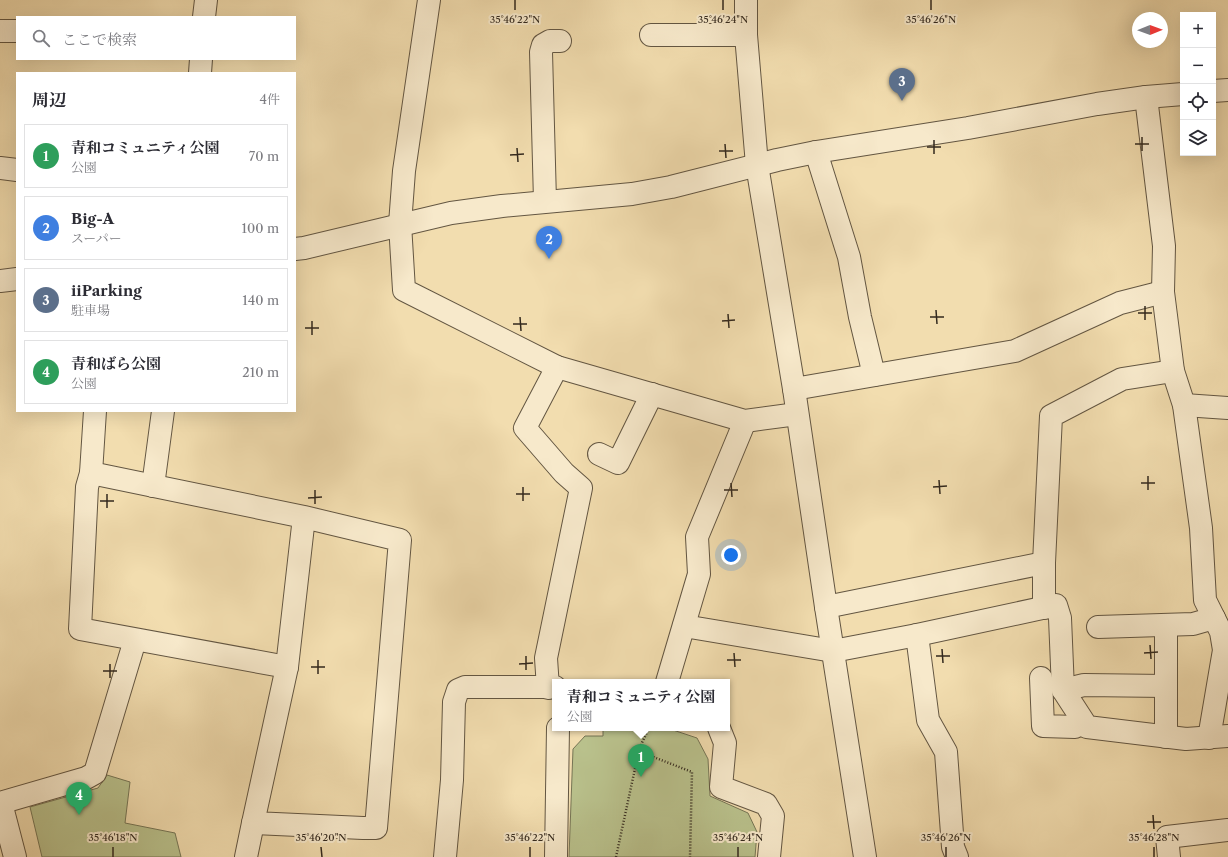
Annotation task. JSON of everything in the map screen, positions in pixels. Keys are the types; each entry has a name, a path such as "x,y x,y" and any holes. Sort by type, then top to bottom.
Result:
{"street":[{"path":"204,16 206,0"},
{"path":"429,0 404,171 400,224 404,290 557,367 745,421 797,414"},
{"path":"746,0 746,35 757,165 794,389 826,607 866,857"},
{"path":"0,31 16,31"},
{"path":"651,35 746,35"},
{"path":"545,201 541,52 543,44 550,41 560,41"},
{"path":"200,72 201,60"},
{"path":"1216,91 1228,90"},
{"path":"296,249 400,224 451,214 545,201 605,197 645,192 816,152 968,128 1097,104 1146,97 1180,94"},
{"path":"684,626 833,651 917,635 1056,605 1060,618 1063,690 1087,727 1186,739 1218,737 1224,650 1221,632 1205,600 1201,528 1184,405 1173,371 1163,292 1164,246 1146,97"},
{"path":"816,152 849,257 860,317 874,375"},
{"path":"0,168 16,170"},
{"path":"0,281 16,279"},
{"path":"794,389 1015,351 1120,304 1163,292"},
{"path":"445,857 452,780 454,702 458,690 465,686 552,687 546,658 581,488 564,474 525,428 557,367"},
{"path":"1044,608 1044,562 1051,416 1122,379 1173,371"},
{"path":"599,454 618,463 652,394"},
{"path":"1184,405 1228,408"},
{"path":"95,412 91,473 87,487 80,629 287,667"},
{"path":"153,486 163,412"},
{"path":"667,679 699,574 697,536 745,421"},
{"path":"91,473 304,517 400,540 376,828 253,823"},
{"path":"246,857 287,667 304,517"},
{"path":"826,607 1044,562"},
{"path":"1098,627 1193,624 1214,618"},
{"path":"1166,625 1166,737"},
{"path":"917,635 928,720 946,752 953,848 957,857"},
{"path":"15,857 1,803 86,778 95,773 135,640"},
{"path":"1041,678 1043,726 1075,727 1084,722"},
{"path":"1063,690 1084,685 1166,686"},
{"path":"556,857 558,731"},
{"path":"720,731 724,743 721,787 766,804 773,816 769,857"},
{"path":"1169,857 1167,837 1228,830"}],"path":[{"path":"616,857 640,748 648,731"},
{"path":"640,748 638,751 692,772 690,857"}],"green space":[{"path":"603,731 676,731 697,738 708,759 710,796 748,813 757,832 755,857 569,857 573,749 585,736 603,736"},
{"path":"107,775 130,782 125,823 175,833 181,857 42,857 30,807 98,788"}],"place":[{"name":"iiParking","path":"902,101"},
{"name":"Big-A","path":"549,259"},
{"name":"青和コミュニティ公園","path":"641,777"},
{"name":"青和ばら公園","path":"79,815"}]}
